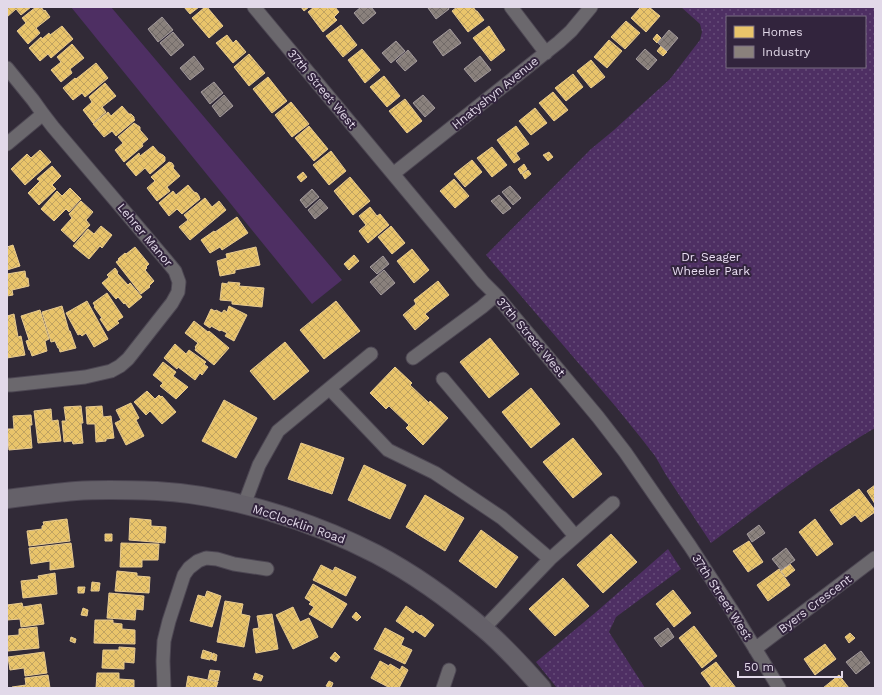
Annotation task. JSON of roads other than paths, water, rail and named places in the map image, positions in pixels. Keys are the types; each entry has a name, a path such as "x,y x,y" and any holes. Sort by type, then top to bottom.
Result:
{"street":[{"name":"37th Street West","path":"254,7 483,282 496,295 598,417 625,452 686,540 731,609 779,688"},
{"path":"512,7 546,53"},
{"name":"Hnatyshyn Avenue","path":"393,174 546,53 571,31 592,7"},
{"name":"Lehrer Manor","path":"7,68 34,100 43,114 175,271 179,282 178,292 172,303 128,359 120,366 111,371 85,377 7,385"},
{"path":"7,144 43,114"},
{"path":"413,358 496,295"},
{"path":"244,505 259,465 278,431 371,354"},
{"path":"443,379 575,536"},
{"path":"330,389 388,450 435,473 502,518 550,559"},
{"name":"McClocklin Road","path":"7,499 78,491 159,491 186,494 244,505 313,526 377,554 433,589 484,628 506,649 542,688"},
{"path":"484,628 550,559 612,503"},
{"path":"164,688 164,641 184,575 189,568 198,561 206,558 267,569"},
{"name":"Byers Crescent","path":"755,649 875,558"},
{"path":"443,688 449,670"}],"park label":[{"name":"Dr. Seager Wheeler Park","path":"711,264"}]}
